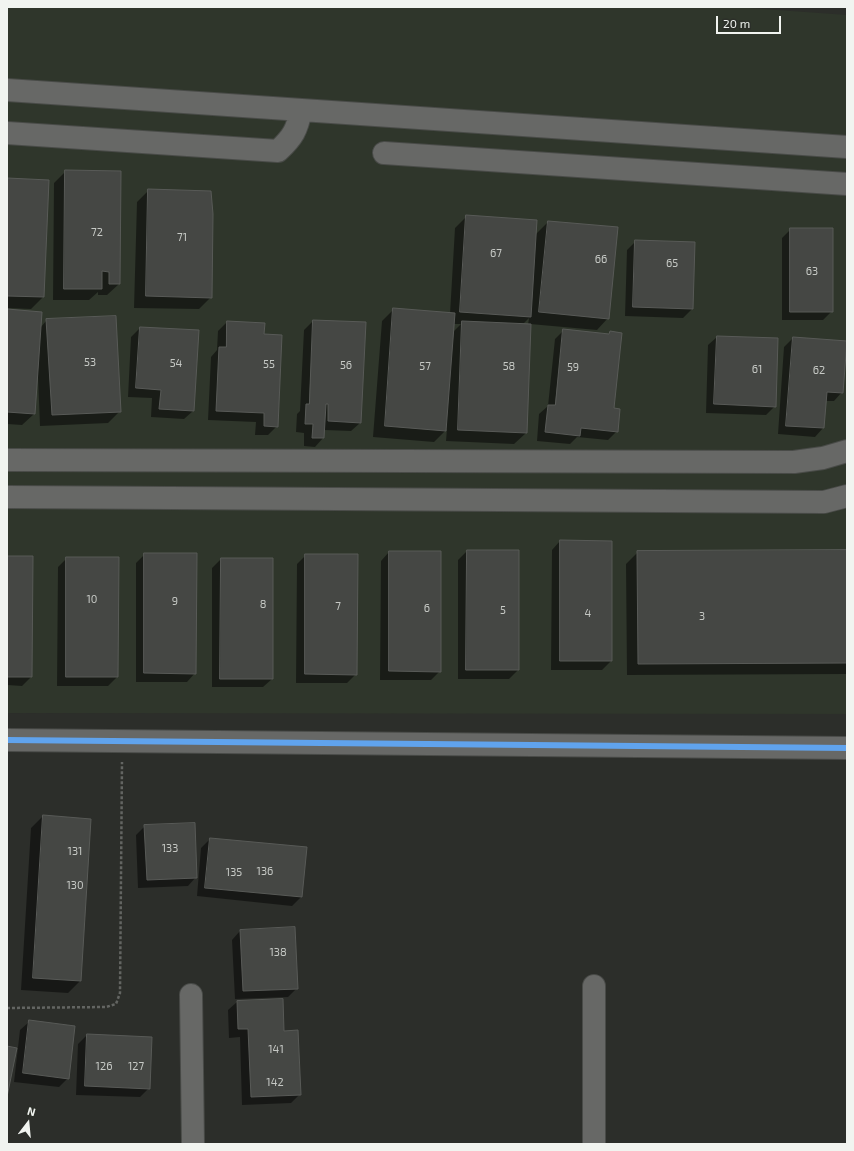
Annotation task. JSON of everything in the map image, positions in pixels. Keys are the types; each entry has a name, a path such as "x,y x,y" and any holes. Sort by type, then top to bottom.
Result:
{"street":[{"path":"7,90 847,148"},
{"path":"7,133 278,151 290,140 298,126 301,110"},
{"path":"384,153 847,184"},
{"path":"7,460 794,462 823,458 847,451"},
{"path":"7,497 824,502 847,496"},
{"path":"7,740 847,748"},
{"path":"594,986 594,1144"},
{"path":"191,995 193,1144"}],"path":[{"path":"7,1008 106,1007 116,1004 120,993 123,741"}],"shaded area":[{"path":"7,7 735,7 847,15 847,714 7,713"}],"building":[{"path":"65,170 121,171 120,284 109,284 109,272 102,271 102,289 64,289"},
{"path":"7,178 49,180 44,297 7,296"},
{"path":"148,189 211,191 213,214 212,298 146,296"},
{"path":"466,215 537,220 531,317 460,312"},
{"path":"548,221 618,227 609,319 539,312"},
{"path":"790,228 833,228 833,312 790,312"},
{"path":"635,240 695,242 693,309 633,307"},
{"path":"393,308 455,313 446,431 385,426"},
{"path":"7,309 42,312 35,414 7,412"},
{"path":"116,316 121,412 52,415 46,319"},
{"path":"313,320 366,322 361,423 328,421 328,404 326,404 324,438 312,438 313,424 305,424 306,404 309,404"},
{"path":"227,321 265,323 264,334 282,335 278,427 264,426 264,413 216,411 219,347 226,347"},
{"path":"462,321 531,324 527,433 458,430"},
{"path":"140,327 199,330 194,411 159,409 161,390 136,388"},
{"path":"563,329 609,334 610,331 622,333 614,408 620,409 618,432 581,428 580,436 545,432 548,405 555,405"},
{"path":"717,336 778,338 776,407 714,404"},
{"path":"793,337 847,341 843,393 827,392 824,428 786,426"},
{"path":"560,540 612,541 612,661 560,661"},
{"path":"467,550 519,550 519,670 466,670"},
{"path":"847,550 847,663 638,664 637,551"},
{"path":"389,551 441,551 441,672 389,671"},
{"path":"144,553 197,553 196,674 144,673"},
{"path":"305,554 358,554 357,675 305,674"},
{"path":"7,556 33,556 32,677 7,677"},
{"path":"66,557 119,557 118,677 66,677"},
{"path":"221,558 273,558 273,679 220,679"},
{"path":"43,815 91,819 81,981 33,978"},
{"path":"195,823 197,878 147,880 144,825"},
{"path":"210,838 307,847 302,897 205,888"},
{"path":"295,927 298,989 243,991 240,930"},
{"path":"283,999 284,1031 298,1030 301,1095 251,1097 248,1029 238,1029 237,1001"},
{"path":"29,1020 75,1026 69,1079 23,1073"},
{"path":"87,1034 152,1037 150,1089 85,1086"},
{"path":"7,1046 17,1048 7,1097"}],"cycle path":[{"path":"7,740 847,748"}]}
